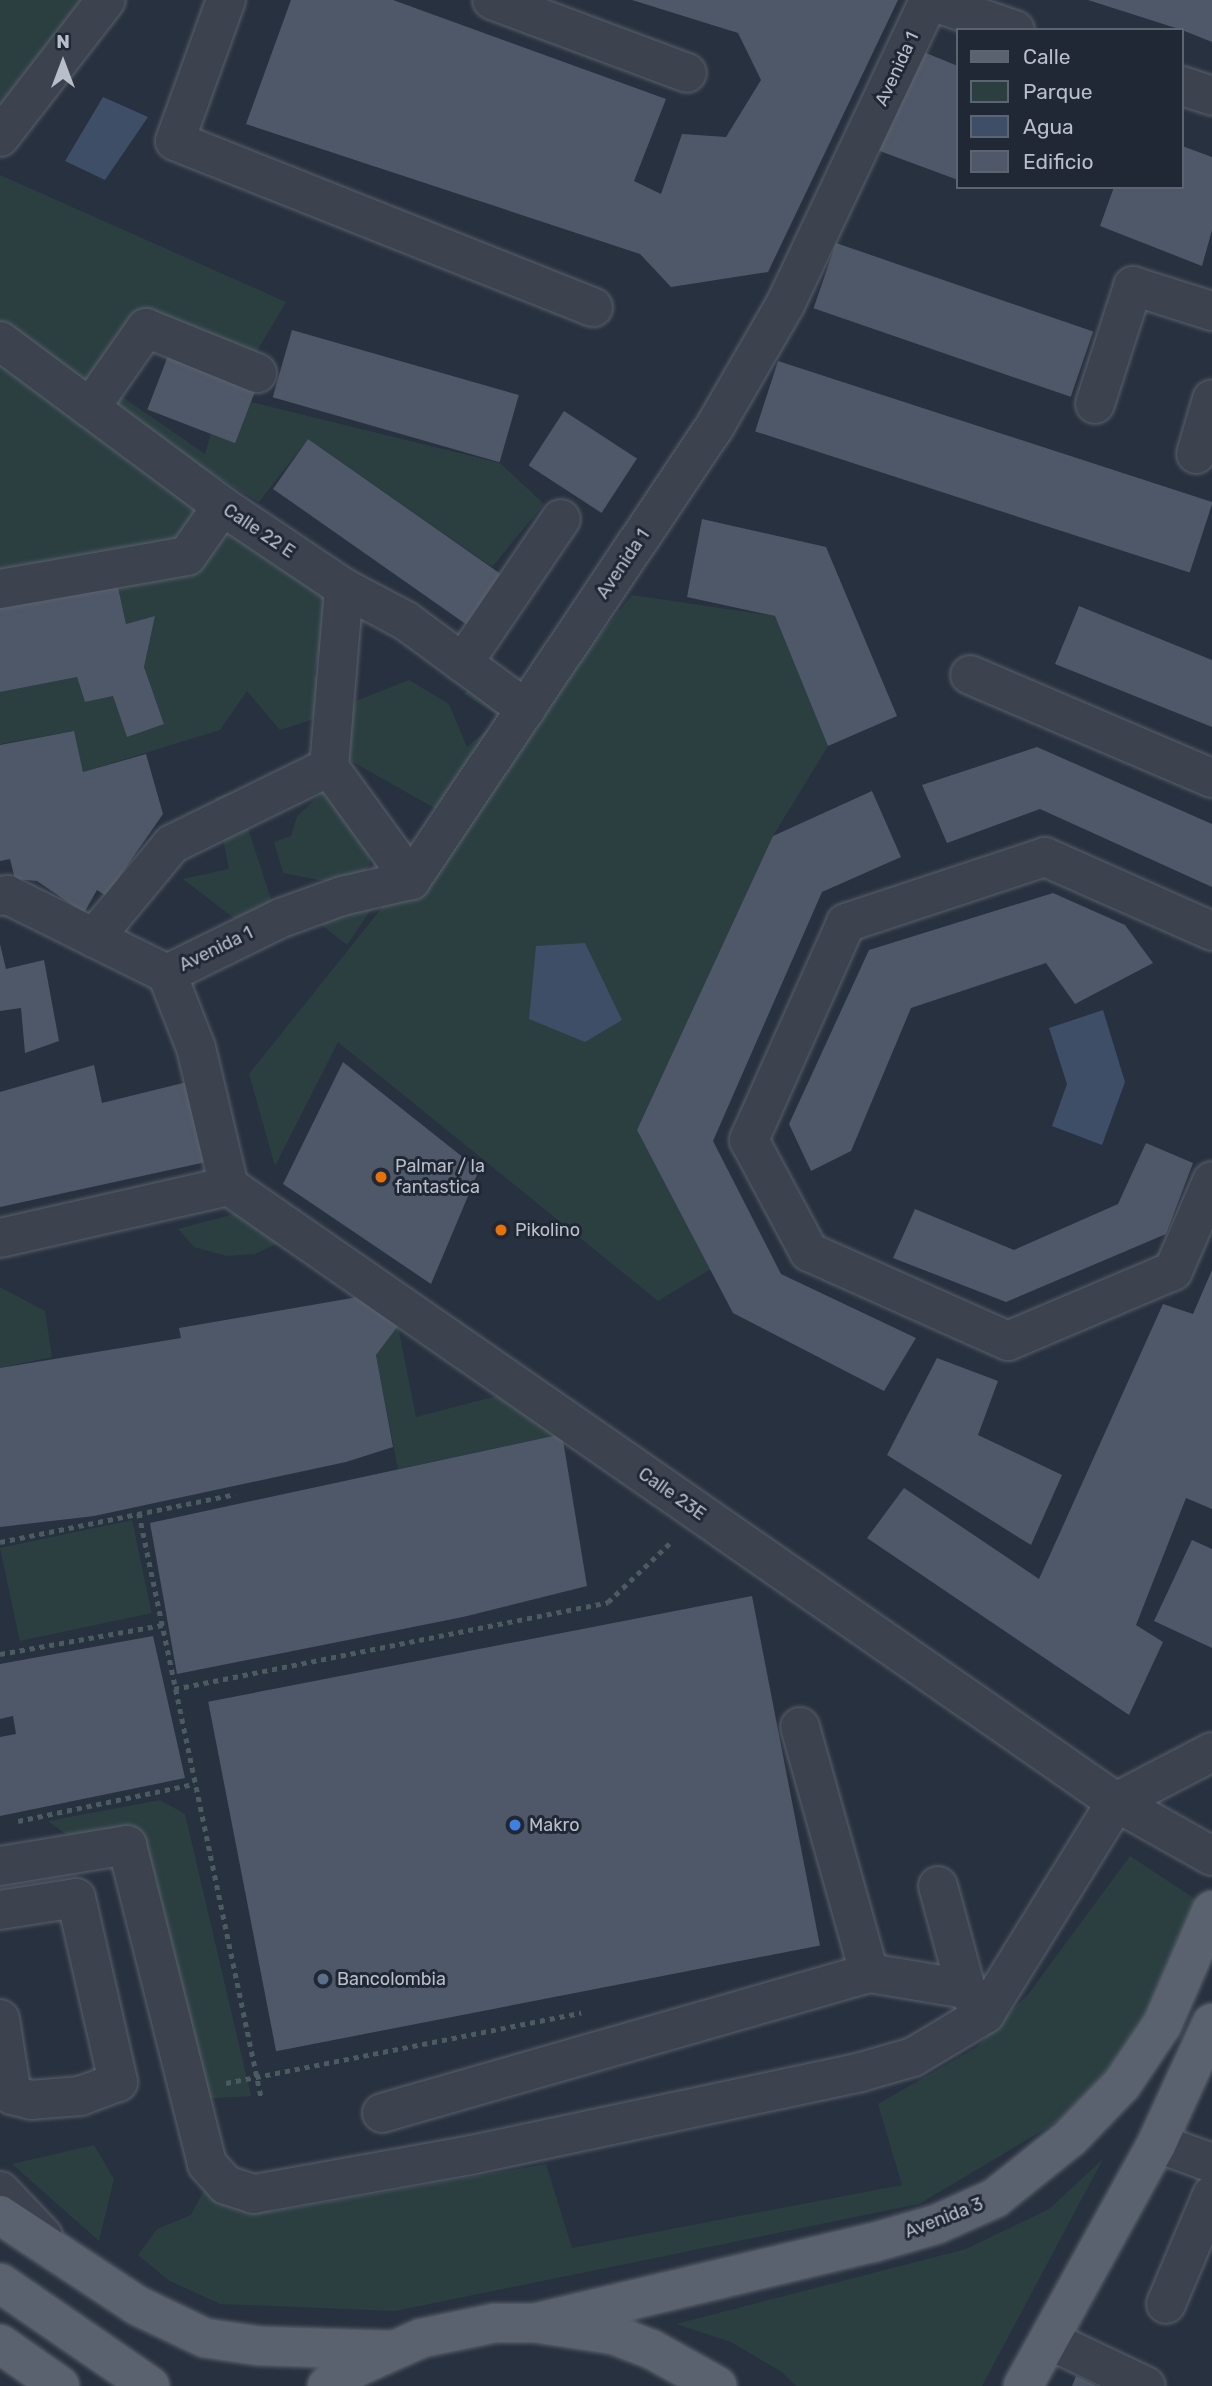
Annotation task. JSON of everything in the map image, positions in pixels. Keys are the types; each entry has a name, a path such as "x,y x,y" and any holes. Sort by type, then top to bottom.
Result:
{"main road":[{"name":"Avenida 3","path":"535,2323 872,2243 937,2224 996,2198 1069,2138 1122,2084 1162,2025 1212,1910"},
{"path":"1023,2386 1157,2143 1212,2023"},
{"path":"0,2215 163,2321 205,2338 260,2346 390,2350"},
{"path":"0,2283 150,2386"},
{"path":"327,2386 390,2350 456,2329 535,2323 614,2335 651,2348 717,2386"},
{"path":"0,2344 60,2386"}],"street":[{"path":"0,137 106,0"},
{"path":"226,0 175,141 593,307"},
{"path":"492,0 687,73"},
{"path":"928,0 1009,28"},
{"name":"Avenida 1","path":"167,974 281,918 342,895 411,880 715,426 785,306 928,0"},
{"path":"1184,87 1212,96"},
{"path":"1095,404 1133,286 1212,311"},
{"path":"90,408 146,328 257,373"},
{"name":"Calle 22 E","path":"0,341 222,506 344,588 406,621 526,709"},
{"path":"1196,454 1212,399"},
{"path":"0,589 187,556 222,506"},
{"path":"463,663 561,519"},
{"path":"344,588 329,766 411,880"},
{"path":"970,675 1212,778"},
{"path":"94,938 172,844 329,766"},
{"path":"1212,932 1045,856 846,923 749,1140 809,1252 1008,1341 1173,1271 1212,1181"},
{"path":"0,896 8,895 167,974 197,1048 229,1186 0,1238"},
{"name":"Calle 23E","path":"229,1186 1116,1802 1212,1856"},
{"path":"800,1727 869,1973"},
{"path":"0,1866 127,1845 207,2164 226,2185 254,2194 364,2177 861,2072 913,2057 975,2002 1116,1802 1212,1752"},
{"path":"938,1886 975,2002"},
{"path":"0,1910 76,1898 118,2082 80,2096 31,2100 6,2090 0,2019"},
{"path":"382,2113 869,1973 975,2002"},
{"path":"1157,2143 1212,2163"},
{"path":"0,2190 64,2258"},
{"path":"1166,2304 1212,2195"},
{"path":"1049,2340 1146,2386"}],"path":[{"path":"0,1542 235,1494"},
{"path":"139,1513 261,2096"},
{"path":"174,1689 608,1602 701,1514"},
{"path":"0,1654 162,1625"},
{"path":"13,1822 194,1784"},
{"path":"188,2092 595,2010"}],"green space":[{"path":"0,0 81,0 0,105"},
{"path":"0,175 286,302 250,363 144,323 121,396 205,454 211,434 235,443 251,402 500,463 544,504 492,567 308,439 259,502 142,432 0,329"},
{"path":"0,363 349,615 319,652 314,675 330,692 311,720 280,730 247,691 220,730 83,772 73,731 0,744 0,692 77,677 85,702 113,696 127,737 164,723 144,667 155,616 126,624 116,578 0,599"},
{"path":"632,595 775,616 828,746 773,836 637,1130 711,1269 658,1301 338,1042 275,1166 249,1074"},
{"path":"476,679 518,708 445,814 337,753 356,701 409,680 449,704 467,747 494,724 497,715 464,694"},
{"path":"236,791 277,918 257,936 183,879 229,869 215,798"},
{"path":"324,791 366,824 370,865 362,874 384,890 347,945 309,915 329,882 283,873 274,842 291,836 297,816"},
{"path":"238,1213 287,1239 255,1254 227,1256 194,1247 178,1229"},
{"path":"0,1287 45,1311 52,1357 0,1368"},
{"path":"398,1326 416,1417 520,1390 562,1434 398,1469 376,1355"},
{"path":"132,1520 152,1613 20,1641 0,1548"},
{"path":"160,1800 185,1814 251,2096 199,2099 143,1864 112,1868 48,1821"},
{"path":"1130,1856 1209,1908 1158,2013 1065,2117 919,2204 395,2311 220,2304 168,2280 138,2255 157,2229 191,2215 216,2167 271,2212 546,2164 572,2248 902,2185 878,2104 977,2047 1029,1993"},
{"path":"94,2145 114,2179 99,2241 12,2164"},
{"path":"1103,2159 982,2386 796,2386 782,2372 731,2342 676,2324 966,2249 1049,2209"}],"water":[{"path":"103,97 148,117 105,180 65,161"},
{"path":"585,943 622,1020 585,1042 529,1019 536,946"},
{"path":"1103,1010 1125,1082 1102,1145 1052,1126 1067,1084 1049,1028"}],"building":[{"path":"291,0 393,0 666,99 634,181 661,194 682,134 726,137 761,80 738,33 632,0 898,0 768,272 671,287 640,254 246,124"},
{"path":"1088,0 1212,0 1212,42 1184,31 1184,28 1176,28"},
{"path":"921,51 956,65 956,179 877,150"},
{"path":"1184,147 1212,157 1212,230 1202,266 1100,226 1113,189 1184,189"},
{"path":"836,243 1093,332 1071,397 814,308"},
{"path":"292,330 519,395 500,462 273,397"},
{"path":"171,348 259,382 235,443 147,410"},
{"path":"778,361 1212,502 1190,573 755,431"},
{"path":"564,411 637,458 602,513 529,466"},
{"path":"308,439 505,577 470,627 273,489"},
{"path":"702,519 826,547 897,716 828,746 775,616 687,597"},
{"path":"116,578 126,624 155,616 144,667 164,724 127,737 113,696 85,702 77,677 0,692 0,601"},
{"path":"1079,606 1212,660 1212,727 1055,664"},
{"path":"74,731 83,772 146,754 163,814 106,896 97,890 84,913 37,881 15,879 10,859 0,861 0,745"},
{"path":"1037,747 1212,824 1212,887 1040,809 947,843 922,785"},
{"path":"872,791 901,857 822,892 713,1141 781,1274 916,1338 884,1391 733,1313 637,1130 773,836"},
{"path":"1053,893 1125,925 1153,963 1075,1004 1046,963 911,1008 851,1151 811,1171 789,1124 869,950"},
{"path":"0,944 6,969 44,960 59,1041 25,1053 21,1008 0,1011"},
{"name":"Palmar / la fantastica","path":"343,1062 479,1170 431,1284 283,1184"},
{"path":"94,1065 102,1103 187,1082 206,1162 0,1207 0,1092"},
{"path":"1146,1143 1193,1163 1166,1234 1006,1302 893,1258 915,1209 1014,1250 1118,1204"},
{"path":"1212,1270 1212,1509 1186,1498 1136,1625 1163,1642 1129,1715 867,1538 904,1488 1039,1579 1163,1304 1193,1314"},
{"path":"358,1297 398,1326 376,1355 393,1447 346,1462 94,1516 0,1527 0,1368 181,1338 179,1328"},
{"path":"937,1358 998,1381 978,1435 1062,1475 1031,1545 887,1455"},
{"path":"562,1434 587,1586 463,1617 177,1674 150,1523"},
{"path":"1192,1540 1212,1549 1212,1648 1154,1621"},
{"name":"Makro","path":"752,1596 820,1945 276,2051 208,1702"},
{"path":"153,1636 185,1778 0,1816 0,1737 16,1734 13,1716 0,1719 0,1664"},
{"path":"1076,2376 1097,2386 1072,2386"}],"place":[{"name":"Palmar / la fantastica","path":"381,1177"},
{"name":"Pikolino","path":"501,1230"},
{"name":"Makro","path":"515,1825"},
{"name":"Bancolombia","path":"323,1979"}]}
